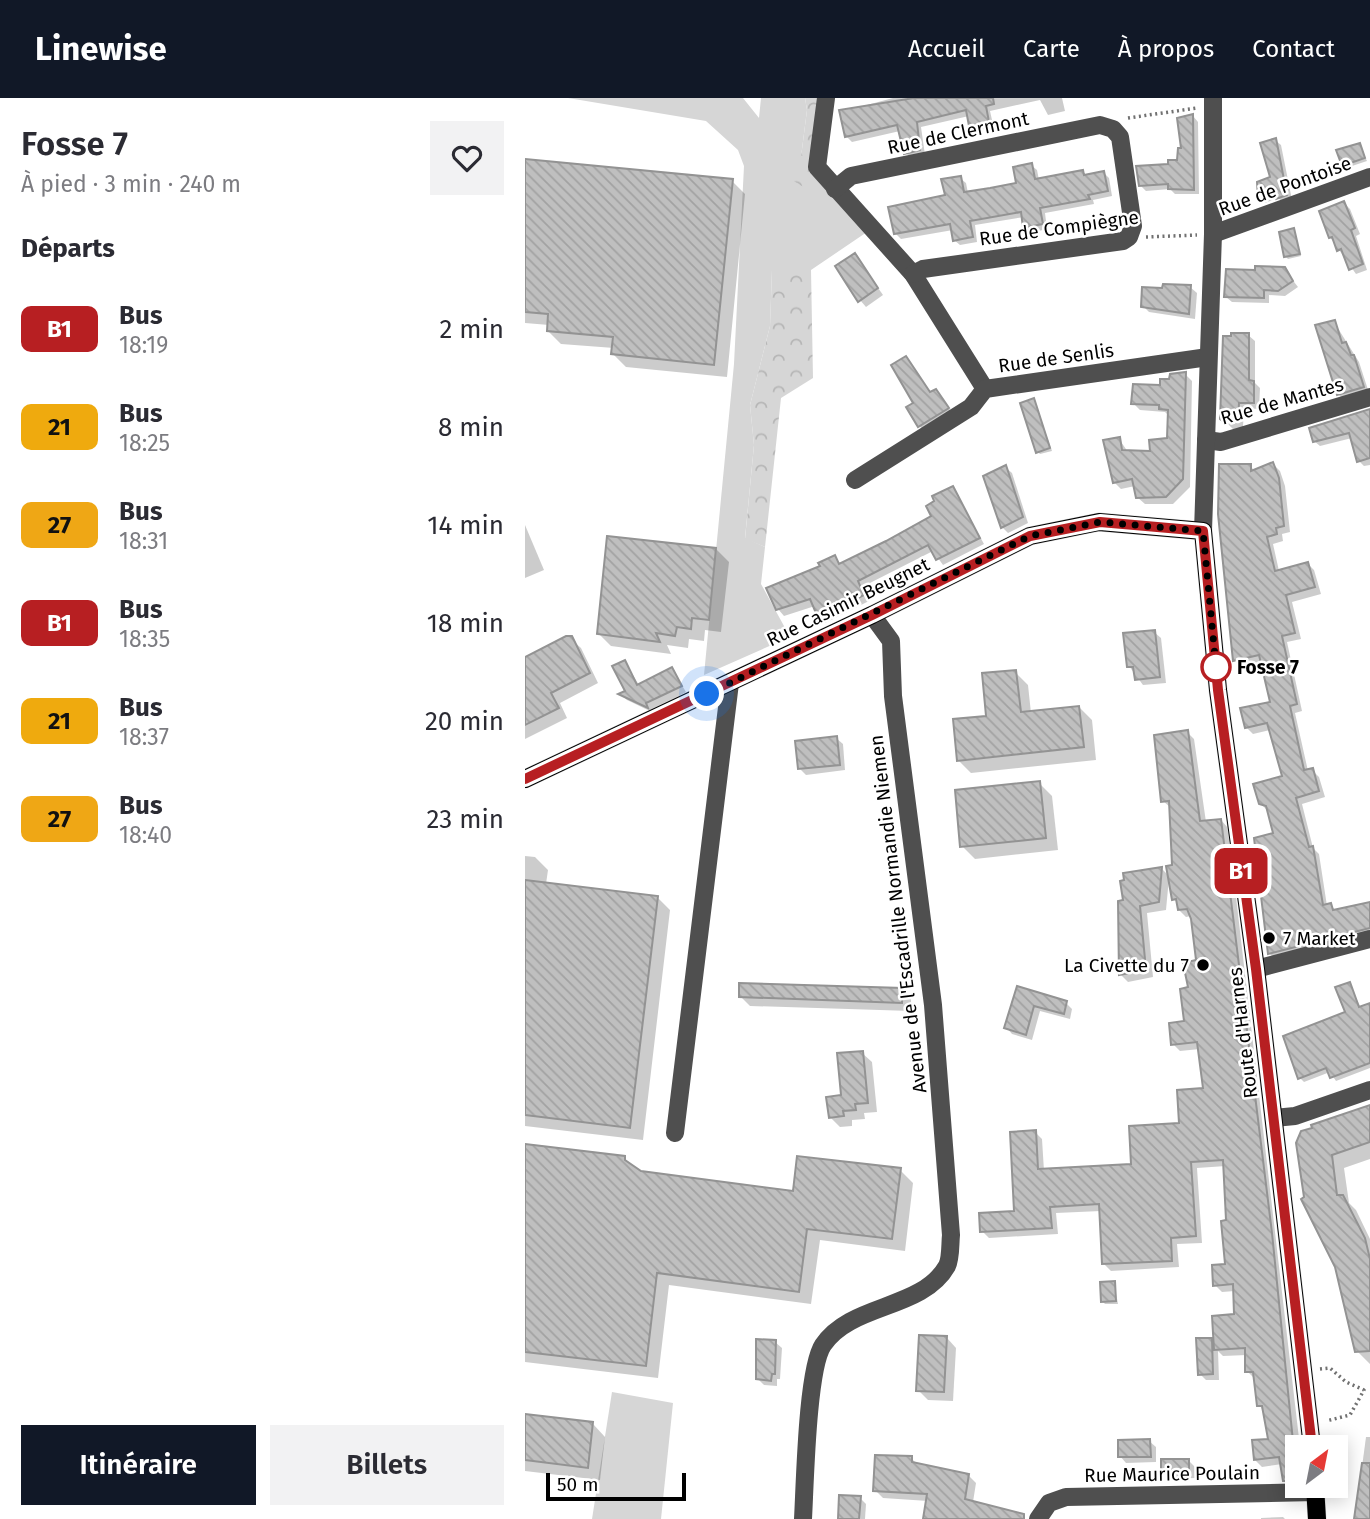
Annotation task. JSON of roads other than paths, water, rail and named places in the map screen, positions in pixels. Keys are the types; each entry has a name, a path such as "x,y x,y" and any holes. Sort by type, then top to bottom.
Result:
{"main road":[{"name":"Rue Casimir Beugnet","path":"525,779 872,615 1030,536 1100,522 1203,531"},
{"name":"Route d'Harnes","path":"1203,531 1218,690 1256,969 1311,1435"},
{"path":"1316,1498 1317,1519"}],"street":[{"path":"826,98 817,167 913,274 985,389"},
{"path":"1203,531 1213,234 1213,102"},
{"name":"Rue de Clermont","path":"835,189 851,176 1100,125 1113,129 1120,137 1133,226 1129,237"},
{"name":"Rue de Pontoise","path":"1213,234 1370,177"},
{"name":"Rue de Compiègne","path":"913,274 923,269 1123,242 1129,237"},
{"name":"Rue de Senlis","path":"855,480 971,407 985,389 1208,358"},
{"name":"Rue de Mantes","path":"1206,440 1221,442 1370,397"},
{"name":"Avenue de l'Escadrille Normandie Niemen","path":"803,1519 808,1437 822,1346 841,1326 933,1284 948,1264 951,1235 933,1005 893,696 891,641 872,615"},
{"path":"675,1133 730,683"},
{"path":"1256,969 1370,939"},
{"path":"1274,1118 1295,1116 1370,1090"},
{"name":"Rue Maurice Poulain","path":"1038,1519 1049,1503 1066,1497 1285,1490"}],"place":[{"name":"Fosse 7","path":"1216,667"},
{"name":"7 Market","path":"1269,938"},
{"name":"La Civette du 7","path":"1203,965"}]}
